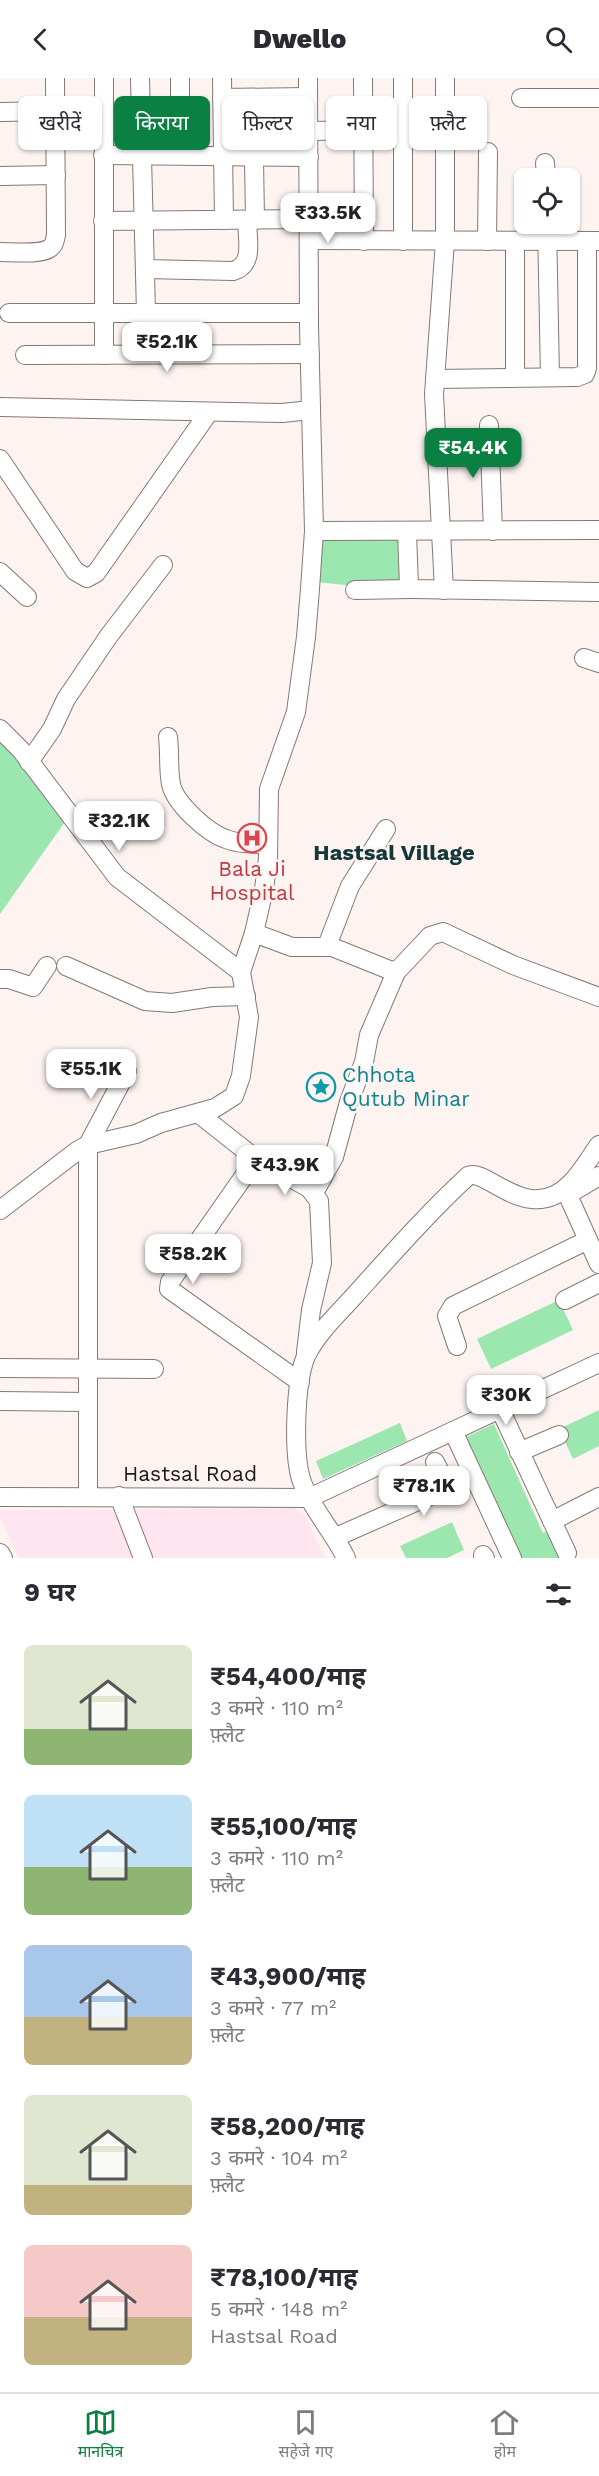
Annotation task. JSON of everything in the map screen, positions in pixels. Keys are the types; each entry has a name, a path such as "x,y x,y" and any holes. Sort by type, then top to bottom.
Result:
{"street":[{"path":"55,78 55,96"},
{"path":"104,78 104,355"},
{"path":"140,78 146,313"},
{"path":"180,78 180,155"},
{"path":"222,78 222,96"},
{"path":"308,78 308,96"},
{"path":"363,78 363,96"},
{"path":"403,78 403,241"},
{"path":"445,78 445,96"},
{"path":"521,98 599,98"},
{"path":"0,112 18,112"},
{"path":"397,130 409,130"},
{"path":"0,252 42,252 50,249 54,244 56,235 56,150"},
{"path":"223,150 224,220"},
{"path":"145,269 234,271 241,269 248,261 254,150"},
{"path":"0,1210 88,1145 199,1114 225,1103 234,1096 238,1088 248,1030 246,996 241,972 254,933 264,889 270,781 293,725 306,637 314,531 309,313 309,150"},
{"path":"363,150 364,241"},
{"path":"444,590 435,379 445,241 445,150"},
{"path":"487,241 488,153"},
{"path":"104,155 309,157"},
{"path":"0,176 56,175"},
{"path":"103,221 310,219"},
{"path":"310,240 515,241 540,234"},
{"path":"547,234 550,377"},
{"path":"435,379 577,377 586,372 593,241 557,234"},
{"path":"515,241 515,377"},
{"path":"9,313 309,313"},
{"path":"25,355 310,354"},
{"path":"0,408 282,413 311,410"},
{"path":"0,459 75,571 81,576 90,577 96,573 209,412"},
{"path":"489,425 493,531"},
{"path":"314,531 599,530"},
{"path":"407,532 411,589"},
{"path":"29,762 52,729 66,699 108,637 163,565"},
{"path":"0,572 27,597"},
{"path":"355,590 599,592"},
{"path":"0,729 21,750 117,877 241,972"},
{"path":"168,737 171,786 182,805 201,823 226,840 268,844"},
{"path":"327,946 350,886 386,829"},
{"path":"314,1193 334,1157 349,1102 364,1062 369,1035 397,970 430,936 443,932 513,965 599,997"},
{"path":"254,933 292,947 327,946 390,971 397,970"},
{"path":"0,979 9,979 33,987 47,966"},
{"path":"66,966 145,1001 172,1003 212,996 246,996"},
{"path":"88,1496 88,1145 127,1071"},
{"path":"199,1114 256,1159 309,1188 314,1193 321,1210 322,1263 311,1310 306,1357 300,1382 296,1431 301,1477 309,1498 336,1537 346,1558"},
{"path":"570,1188 599,1145"},
{"path":"256,1159 170,1282 169,1289 300,1382"},
{"path":"306,1357 320,1335 375,1272 468,1176 479,1175 511,1194 530,1198 556,1194 599,1176"},
{"path":"570,1188 599,1264"},
{"path":"457,1346 447,1316 453,1306 588,1240"},
{"path":"565,1300 599,1283"},
{"path":"309,1498 599,1363"},
{"path":"0,1368 154,1369"},
{"path":"0,1401 88,1402"},
{"path":"500,1409 567,1553"},
{"path":"453,1431 512,1558"},
{"path":"519,1452 559,1435"},
{"path":"336,1537 445,1489 445,1482 435,1462"},
{"path":"119,1496 143,1558"},
{"name":"Hastsal Road","path":"0,1497 309,1498"},
{"path":"552,1521 599,1497"},
{"path":"0,1553 3,1558"}],"shaded area":[{"path":"294,1508 305,1516 325,1558 19,1558 0,1517 0,1510"}],"green space":[{"path":"317,532 406,535 407,587 375,588 316,582"},
{"path":"0,733 67,819 0,914"},
{"path":"559,1300 573,1330 491,1369 477,1339"},
{"path":"599,1410 599,1446 573,1459 559,1429"},
{"path":"400,1423 407,1441 323,1479 316,1461"},
{"path":"494,1424 543,1533 557,1527 572,1558 507,1558 455,1442"},
{"path":"452,1522 464,1550 447,1558 406,1558 400,1546"}],"place":[{"name":"Bala Ji Hospital","path":"252,838"},
{"name":"Chhota Qutub Minar","path":"321,1087"}],"district":[{"name":"Hastsal Village","path":"394,852"}]}
